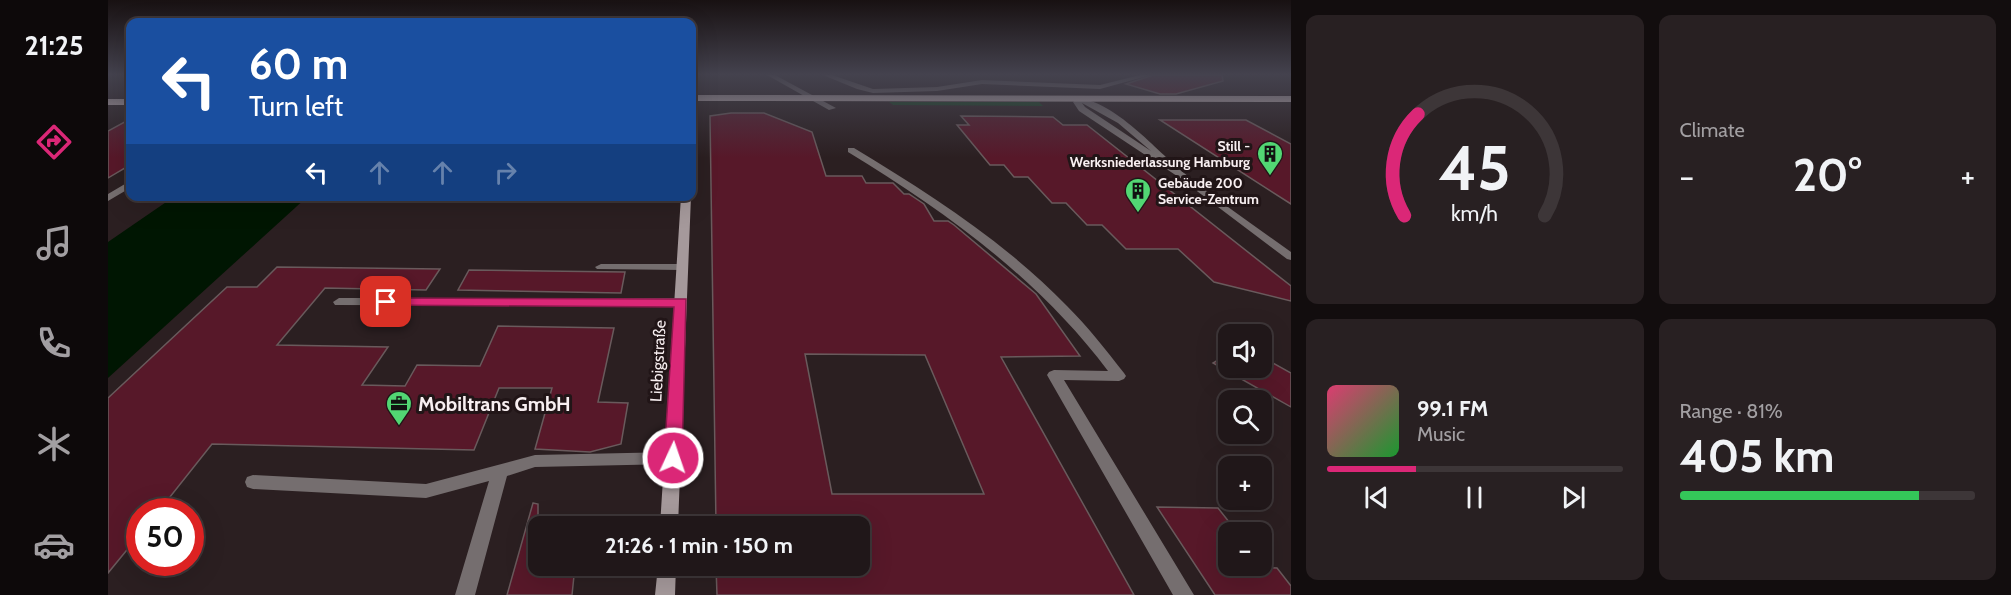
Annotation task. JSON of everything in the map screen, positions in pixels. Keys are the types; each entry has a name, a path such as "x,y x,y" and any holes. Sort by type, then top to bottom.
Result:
{"main road":[{"path":"1062,103 1102,109 1291,108"},
{"path":"696,107 832,108 1133,103"},
{"name":"Liebigstraße","path":"670,516 686,201"},
{"path":"665,595 666,576"}],"street":[{"path":"823,103 832,108"},
{"path":"1081,104 1291,257"},
{"path":"1102,109 1147,143 1180,174"},
{"path":"851,150 937,202 1006,256 1040,286 1105,356 1119,375 1054,375 1184,595"},
{"path":"108,198 126,187"},
{"path":"601,267 682,267"},
{"path":"339,302 681,302"},
{"path":"254,482 426,491 535,461 673,458"},
{"path":"465,595 500,472"}],"green space":[{"path":"890,103 1040,103 1043,106 893,105"}],"shaded area":[{"path":"168,201 303,201 108,378 108,242"}],"building":[{"path":"731,113 764,113 812,132 826,176 862,176 866,183 893,183 904,194 909,194 924,204 934,221 948,221 954,225 1036,294 1080,356 1001,357 1134,595 717,595 716,576 870,576 870,516 716,516 710,116","holes":["805,354 925,355 984,494 832,494"]},
{"name":"Gebäude 200 Service-Zentrum","path":"961,116 1053,117 1063,125 1087,125 1291,286 1291,301 1214,282 1178,249 1126,249 1102,225 1087,225 1066,203 1052,203 1028,177 1014,177 1004,165 990,165 957,125 969,125"},
{"name":"Still - Werksniederlassung Hamburg","path":"1160,120 1246,120 1291,144 1291,204"},
{"path":"126,121 126,167 108,178 108,131"},
{"path":"277,267 440,269 426,290 325,288 277,345 388,347 362,385 405,386 417,365 480,366 498,326 614,328 598,402 628,403 621,444 590,452 535,449 552,388 499,388 474,450 212,444 169,498 126,498 126,551 108,573 108,398 227,287 257,287"},
{"path":"469,270 625,272 621,293 458,290"},
{"path":"1272,363 1291,373 1291,407 1272,396 1272,390 1261,390 1240,378 1272,378"},
{"path":"533,503 538,504 538,516 529,516"},
{"path":"1157,507 1218,508 1229,522 1218,522 1218,576 1272,576 1272,568 1277,568 1291,586 1291,595 1215,595"},
{"path":"528,521 528,576 574,576 572,595 507,595"}],"place":[{"name":"Still - Werksniederlassung Hamburg","path":"1270,177"},
{"name":"Gebäude 200 Service-Zentrum","path":"1138,214"},
{"name":"Mobiltrans GmbH","path":"399,427"}],"route":[{"path":"386,302 681,302 673,458"}]}
